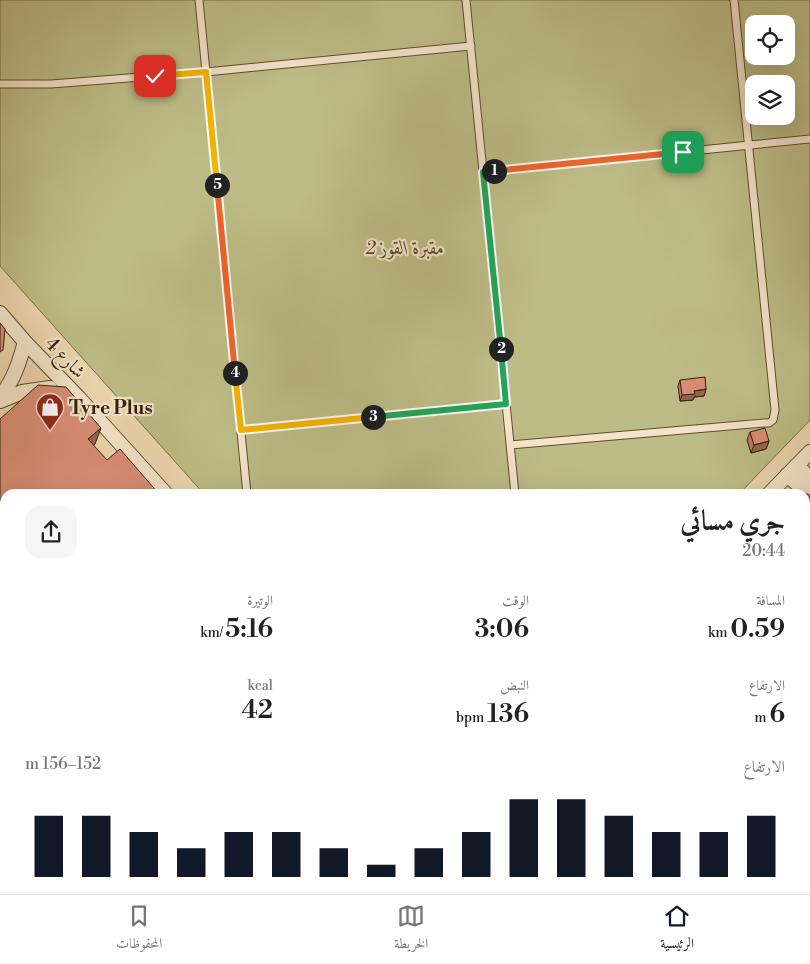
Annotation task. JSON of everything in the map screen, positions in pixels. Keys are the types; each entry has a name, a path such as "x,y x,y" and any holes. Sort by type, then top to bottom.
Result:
{"street":[{"name":"شارع 4","path":"0,313 161,489"},
{"path":"0,399 12,381 25,342"},
{"path":"0,399 22,392 67,386"},
{"path":"774,489 810,452"},
{"path":"792,470 810,479"},
{"path":"792,470 806,489"}],"lane":[{"path":"200,0 247,489"},
{"path":"466,0 514,489"},
{"path":"510,445 769,423 773,420 774,410 734,0"},
{"path":"0,84 59,83 206,72 471,46"},
{"path":"483,172 810,139"},
{"path":"241,430 506,404"}],"green space":[{"name":"مقبرة القوز 2","path":"0,0 810,0 810,420 744,489 200,489 0,266"}],"building":[{"path":"0,323 5,329 3,350 0,352"},
{"path":"705,377 706,389 694,391 695,394 682,395 680,380"},
{"path":"38,385 66,387 101,428 88,439 107,460 120,449 155,489 0,489 0,419"},
{"path":"765,428 769,441 754,445 750,432"}],"place":[{"name":"Tyre Plus","path":"50,431"}],"route":[{"path":"155,76 206,72 241,430 506,404 483,172 683,152"}]}
